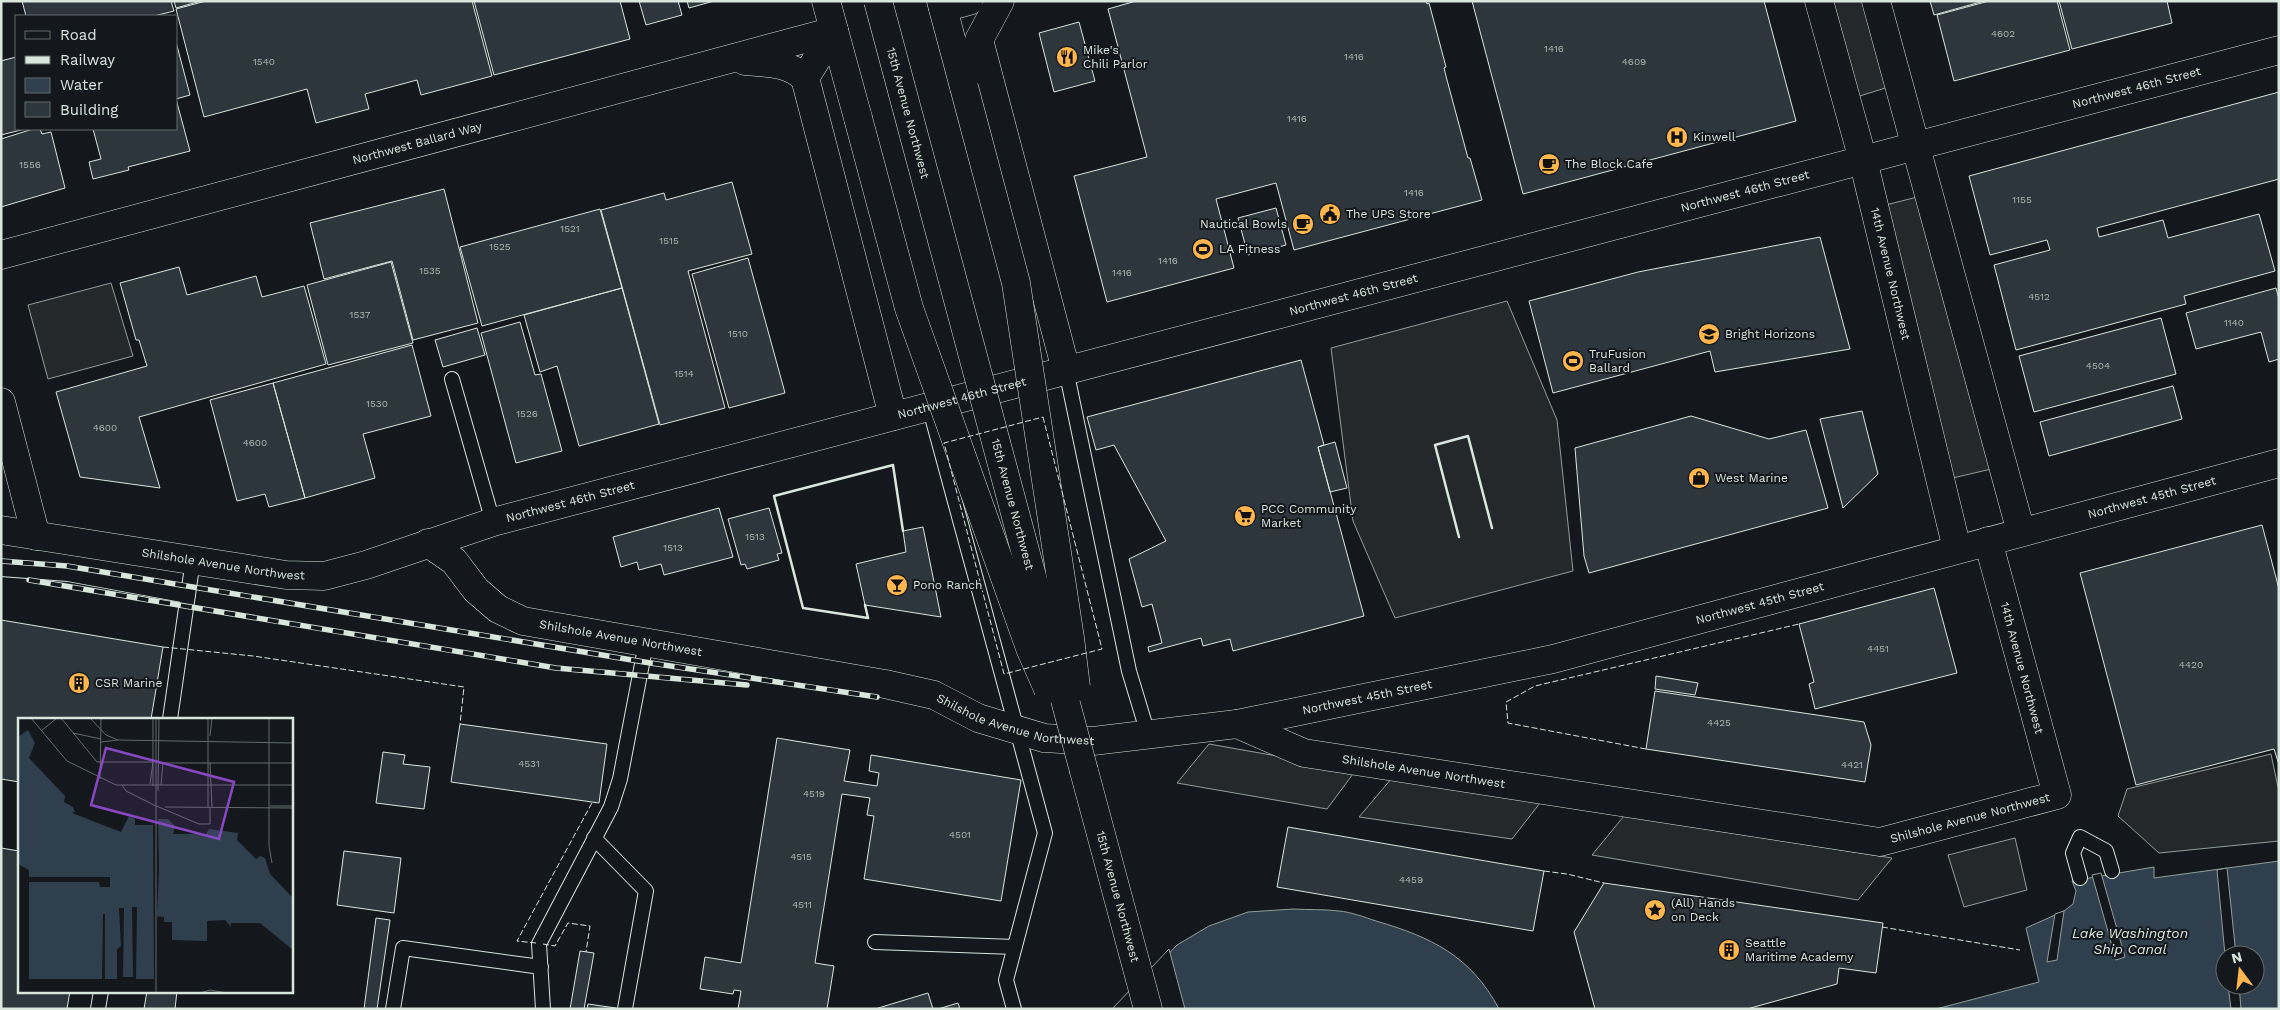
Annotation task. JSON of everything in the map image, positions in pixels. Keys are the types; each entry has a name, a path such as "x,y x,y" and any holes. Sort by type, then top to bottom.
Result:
{"street":[{"path":"826,1 909,308 1030,648 1084,771"},
{"name":"15th Avenue Northwest","path":"878,1 1148,1009"},
{"path":"969,1 942,4 1016,283 1070,638 1084,771"},
{"path":"1000,1 979,40 1066,370"},
{"name":"14th Avenue Northwest","path":"1819,1 1863,160 1957,550"},
{"path":"1876,1 2021,532"},
{"path":"805,78 834,31"},
{"name":"Northwest Ballard Way","path":"1,255 834,31"},
{"name":"Northwest 46th Street","path":"428,543 493,522 2279,50"},
{"path":"726,60 780,64 796,69 805,78 893,416"},
{"path":"1,402 36,536"},
{"name":"Northwest 45th Street","path":"1237,724 1553,659 2279,463"},
{"name":"Shilshole Avenue Northwest","path":"1,530 286,575 324,576 366,565 428,543 454,561 476,590 498,608 523,621 885,684 934,695 978,718 1044,738 1093,741 1237,724 1304,753 1880,842 2057,794"},
{"name":"14th Avenue Northwest","path":"1988,541 2057,794"}],"lane":[{"path":"1066,370 1129,671 1148,734"},
{"path":"452,379 493,522"},
{"path":"929,406 1045,833 1006,980 1014,1009"},
{"path":"170,718 193,560"},
{"path":"1,569 68,574 188,596"},
{"path":"543,1009 539,944 611,807 620,779 646,643"},
{"path":"2080,878 2073,853 2080,837 2106,851 2112,871"},
{"path":"594,838 646,891 625,1009"},
{"path":"875,942 1014,947"},
{"path":"393,1009 403,948 540,967"},
{"path":"98,1009 101,992"}],"shaded area":[{"path":"1819,1 1876,1 1898,84 1847,100"},
{"path":"1929,194 2004,466 1940,481 1874,208"},
{"path":"111,283 133,356 48,379 28,305"},
{"path":"1507,301 1557,420 1573,571 1395,618 1353,521 1331,348"},
{"path":"1209,744 1356,770 1327,809 1177,783"},
{"path":"2271,754 2279,792 2279,841 2159,853 2118,816 2127,789"},
{"path":"1392,778 1540,803 1512,839 1359,817"},
{"path":"1624,816 1892,858 1858,900 1592,855"},
{"path":"2015,838 2027,890 1964,907 1948,855"}],"water":[{"name":"Lake Washington Ship Canal","path":"2279,861 2279,1009 1936,1009 2039,982 2026,928 2064,911 2073,904 2076,891 2072,881 2154,867 2154,878"},
{"path":"1293,909 1348,912 1396,927 1432,942 1448,951 1476,975 1499,1009 1116,1009 1177,945 1209,926 1248,912"}],"pier":[{"path":"2227,868 2235,945 2224,945 2217,870"},
{"path":"2101,873 2125,957 2116,960 2092,875"},
{"path":"2064,911 2057,960 2047,962 2055,914"},
{"path":"1169,949 1185,1009 1113,1009 1114,1007"},
{"path":"2229,995 2240,995 2241,1009 2231,1009"}],"building":[{"path":"22,1 171,1 174,11 158,15 26,15"},
{"path":"174,1 201,1 176,8"},
{"path":"206,1 472,1 492,76 421,95 417,80 365,94 369,109 316,123 307,89 204,117 176,9"},
{"path":"474,1 620,1 630,39 494,75"},
{"path":"639,1 678,1 682,15 646,25"},
{"path":"687,1 714,1 689,8"},
{"path":"1136,1 1426,1 1427,4 1429,3 1446,67 1444,68 1447,80 1468,158 1470,158 1482,200 1294,250 1276,183 1216,199 1234,268 1107,302 1074,176 1147,157 1108,9"},
{"path":"1472,1 1764,1 1796,121 1523,194"},
{"path":"1930,1 1984,1 1934,15"},
{"path":"1989,1 2057,1 2070,50 1954,81 1937,15"},
{"path":"2059,1 2167,1 2172,23 2072,49"},
{"name":"Mike's Chili Parlor","path":"1079,22 1095,81 1054,92 1039,33"},
{"path":"178,50 190,95 178,98"},
{"path":"15,57 15,130 21,130 1,135 1,61"},
{"path":"2279,92 2279,179 2097,228 2099,237 2163,220 2168,238 2259,214 2275,271 2184,296 2186,304 2016,350 1994,265 2050,250 2047,240 1990,255 1969,176"},
{"path":"178,106 190,151 128,167 129,170 93,179 89,162 101,159 93,130 178,130"},
{"path":"30,130 40,130 42,134 51,132 65,188 1,207 1,139"},
{"path":"732,182 752,254 688,271 725,408 660,425 601,210 664,193 666,200"},
{"path":"444,189 478,323 413,340 392,261 324,279 310,223"},
{"path":"1276,208 1286,245 1248,255 1238,218"},
{"path":"600,209 622,288 482,326 460,247"},
{"path":"1820,237 1850,349 1715,372 1710,351 1553,393 1529,301 1638,272"},
{"path":"748,258 785,393 729,408 692,274"},
{"path":"391,262 413,343 328,365 307,285"},
{"path":"179,267 187,295 256,276 262,297 304,286 326,364 139,417 160,488 80,477 56,392 147,366 139,340 136,340 120,283"},
{"path":"622,288 659,424 579,446 557,366 540,372 524,315"},
{"path":"2276,288 2279,299 2279,359 2269,362 2261,332 2196,349 2186,313"},
{"path":"2161,318 2176,374 2034,412 2019,356"},
{"path":"520,322 535,375 541,374 562,451 516,463 481,333"},
{"path":"477,328 485,355 443,367 435,340"},
{"path":"412,345 431,416 363,434 375,478 305,498 273,383"},
{"name":"PCC Community Market","path":"1301,360 1324,445 1318,447 1364,616 1233,651 1230,639 1203,646 1201,638 1149,652 1148,647 1162,643 1152,604 1142,607 1129,559 1166,541 1114,445 1096,450 1087,417"},
{"path":"273,383 305,498 269,507 265,494 237,501 210,400"},
{"path":"2173,386 2182,419 2049,456 2040,422"},
{"path":"1862,411 1878,474 1843,508 1820,419"},
{"name":"West Marine","path":"1691,416 1769,439 1806,430 1828,508 1589,573 1584,556 1575,448"},
{"path":"1335,442 1347,488 1330,492 1318,447"},
{"path":"719,508 733,557 664,575 661,564 639,570 637,562 621,567 613,537"},
{"path":"769,508 782,553 777,554 779,560 747,569 745,564 741,565 728,519"},
{"path":"2262,525 2279,589 2279,765 2274,749 2136,785 2080,573"},
{"name":"Pono Ranch","path":"923,527 941,617 865,605 856,564 906,552 903,531"},
{"path":"1934,588 1957,673 1815,709 1809,684 1814,682 1799,624"},
{"name":"CSR Marine","path":"1,620 163,647 151,718 18,718 18,782 1,779"},
{"path":"1656,676 1698,683 1695,695 1655,689"},
{"path":"1655,691 1864,722 1871,745 1865,782 1646,749"},
{"path":"460,724 607,744 599,803 451,782"},
{"path":"777,738 850,750 844,781 877,786 879,773 869,771 871,755 1021,780 1001,901 864,879 874,816 867,815 870,798 842,794 815,963 834,966 827,1009 738,1009 741,991 734,990 733,994 700,989 705,957 741,963"},
{"path":"383,752 405,755 403,764 430,767 424,809 376,803"},
{"path":"1288,827 1544,871 1533,931 1277,887"},
{"path":"1,848 18,851 18,992 70,992 67,1009 1,1009"},
{"path":"344,851 401,858 394,913 337,905"},
{"name":"Seattle Maritime Academy","path":"1604,883 1883,923 1876,973 1839,968 1837,984 1747,1009 1595,1009 1574,932"},
{"path":"376,918 390,920 377,1009 364,1009"},
{"path":"580,951 594,953 584,1009 570,1009"},
{"path":"147,992 177,992 175,1009 144,1009"},
{"path":"928,993 933,1009 875,1009"},
{"path":"958,1003 960,1009 938,1009"},
{"path":"588,1004 616,1008 616,1009 587,1009"}],"railway":[{"path":"1,561 67,566 644,662 877,697"},
{"path":"29,580 556,668 747,685"}],"fence":[{"path":"1043,417 1102,649 1004,674 944,443 1043,417"},
{"path":"1646,749 1508,723 1506,702 1535,686 1799,624"},
{"path":"163,647 253,656 464,687 460,724"},
{"path":"536,943 517,941 593,801"},
{"path":"1544,871 1567,874 1604,883"},
{"path":"543,944 555,946 568,923 590,926 586,952"},
{"path":"1882,927 2020,950"}],"wall":[{"path":"1459,537 1435,445 1468,436 1492,528"},
{"path":"865,605 868,618 803,608 774,496 893,465 903,531"}],"place":[{"name":"Mike's Chili Parlor","path":"1067,57"},
{"name":"Kinwell","path":"1677,137"},
{"name":"The Block Cafe","path":"1549,164"},
{"name":"The UPS Store","path":"1330,214"},
{"name":"Nautical Bowls","path":"1303,224"},
{"name":"LA Fitness","path":"1203,249"},
{"name":"Bright Horizons","path":"1709,334"},
{"name":"TruFusion Ballard","path":"1573,361"},
{"name":"West Marine","path":"1699,478"},
{"name":"PCC Community Market","path":"1245,516"},
{"name":"Pono Ranch","path":"897,585"},
{"name":"CSR Marine","path":"79,683"},
{"name":"(All) Hands on Deck","path":"1655,910"},
{"name":"Seattle Maritime Academy","path":"1729,950"}]}
